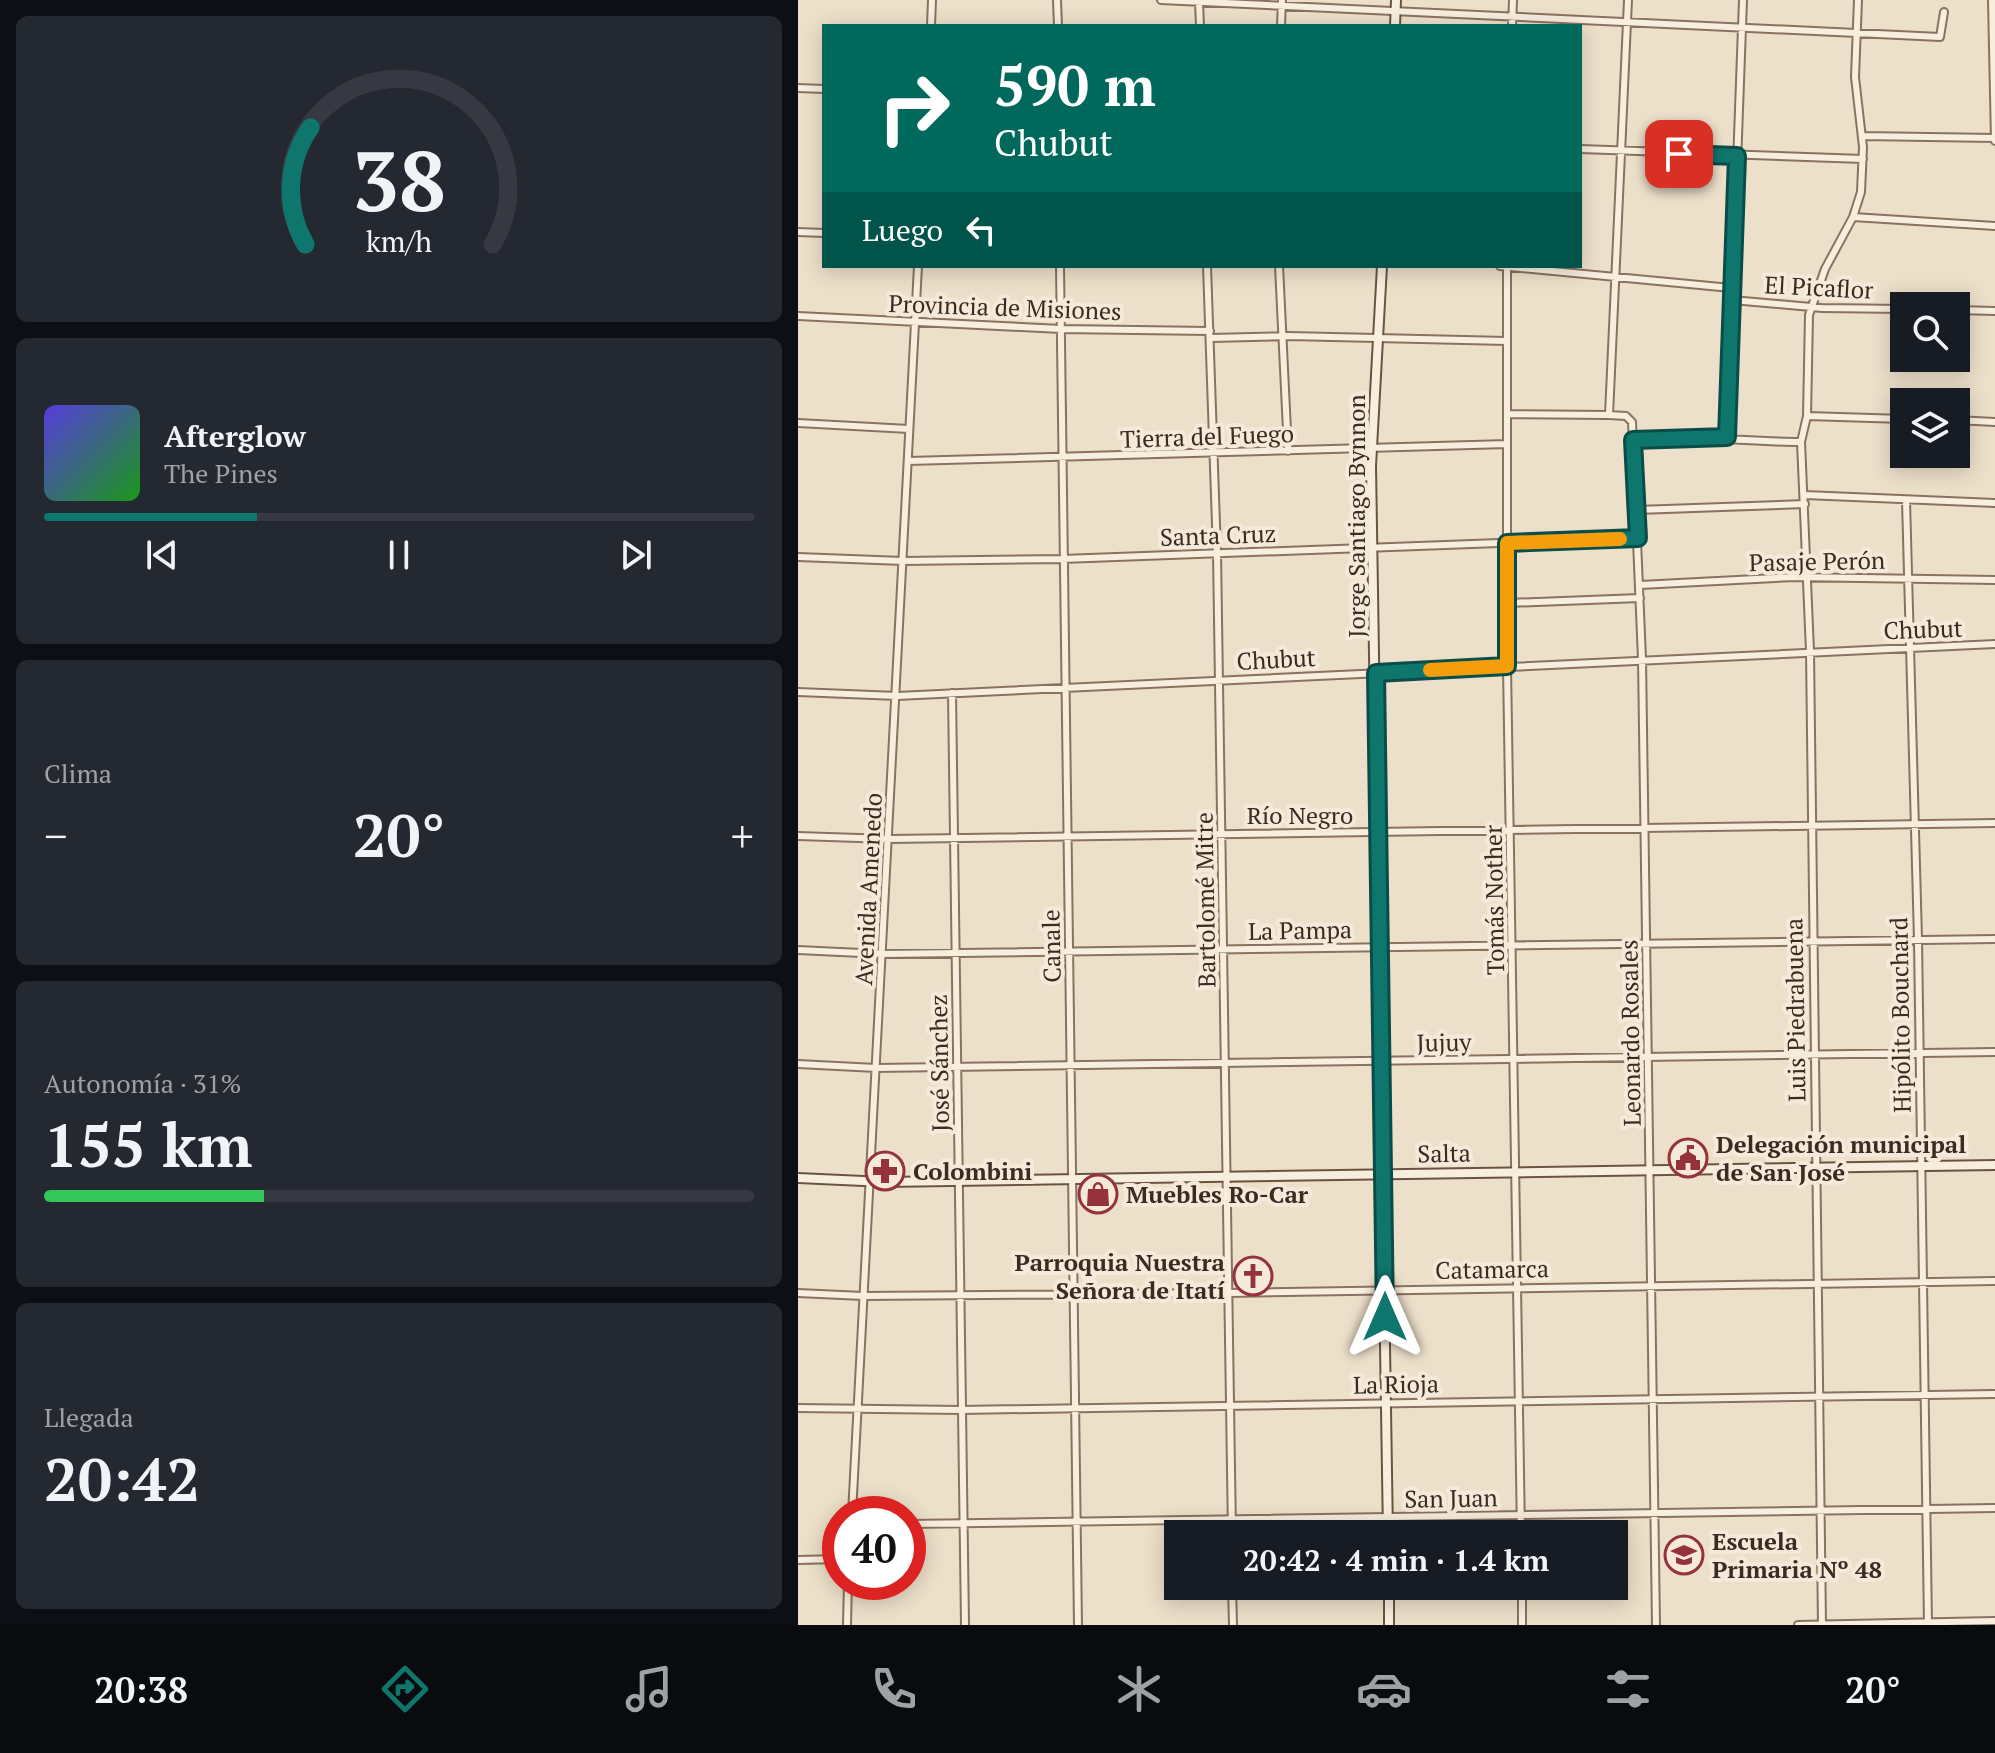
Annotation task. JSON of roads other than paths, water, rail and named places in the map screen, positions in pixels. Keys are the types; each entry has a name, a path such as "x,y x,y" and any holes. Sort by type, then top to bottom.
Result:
{"street":[{"path":"931,24 932,0"},
{"path":"1057,0 1058,24"},
{"path":"1161,0 1282,2 1395,11 1940,37 1944,12"},
{"path":"1395,24 1396,0"},
{"path":"1512,24 1513,0"},
{"path":"1609,415 1628,0"},
{"path":"1727,437 1743,0"},
{"path":"1508,414 1629,418 1633,440 1727,437 1742,442 1801,442 1807,416 1808,324 1812,305 1825,269 1859,203 1863,159 1855,31 1858,0"},
{"path":"1862,136 1995,139 1992,0"},
{"path":"1199,2 1200,24"},
{"path":"1281,24 1282,2"},
{"path":"798,88 822,89"},
{"path":"1582,149 1863,159"},
{"path":"1853,217 1995,226"},
{"path":"798,232 822,233"},
{"name":"Avenida Amenedo","path":"853,1496 918,268"},
{"name":"Canale","path":"1060,268 1078,1625"},
{"name":"Bartolomé Mitre","path":"1207,268 1217,553 1232,1518"},
{"path":"1279,268 1288,451"},
{"name":"Jorge Santiago Bynnon","path":"1382,268 1372,448 1387,1520"},
{"name":"Tomás Nother","path":"1505,268 1507,666 1520,1520"},
{"name":"El Picaflor","path":"1516,268 1731,288"},
{"name":"El Picaflor","path":"1732,300 1890,308"},
{"path":"1970,310 1995,311"},
{"name":"Provincia de Misiones","path":"798,316 1211,335 1507,341"},
{"path":"1807,416 1890,419"},
{"path":"1970,421 1995,422"},
{"path":"798,423 909,429"},
{"name":"Leonardo Rosales","path":"1633,440 1642,659 1656,1625"},
{"name":"Luis Piedrabuena","path":"1801,442 1810,651 1822,1625"},
{"name":"Tierra del Fuego","path":"908,461 1507,444"},
{"path":"1805,495 1995,503"},
{"name":"Hipólito Bouchard","path":"1906,500 1918,939 1928,1624"},
{"path":"1637,510 1805,504"},
{"name":"Santa Cruz","path":"798,557 903,561 1062,559 1638,538"},
{"name":"Pasaje Perón","path":"1640,585 1807,577 1995,580"},
{"path":"1508,603 1640,598"},
{"name":"Chubut","path":"798,692 897,696 1995,644"},
{"name":"José Sánchez","path":"952,693 965,1625"},
{"name":"Río Negro","path":"798,836 889,839 1995,823"},
{"name":"La Pampa","path":"798,950 882,954 1995,939"},
{"name":"Jujuy","path":"798,1064 876,1068 1995,1052"},
{"name":"Salta","path":"798,1178 869,1182 1995,1165"},
{"name":"Catamarca","path":"798,1293 863,1296 1228,1293 1385,1288 1995,1281"},
{"name":"La Rioja","path":"798,1408 961,1410 1995,1394"},
{"name":"San Juan","path":"926,1524 1995,1508"},
{"path":"798,1560 822,1559"},
{"path":"847,1625 848,1600"},
{"path":"1232,1600 1233,1625"},
{"path":"1389,1600 1389,1625"},
{"path":"1522,1600 1522,1625"},
{"path":"1798,1625 1995,1621"}],"place":[{"name":"Delegación municipal de San José","path":"1688,1158"},
{"name":"Colombini","path":"885,1171"},
{"name":"Muebles Ro-Car","path":"1098,1194"},
{"name":"Parroquia Nuestra Señora de Itatí","path":"1253,1276"},
{"name":"Escuela Primaria Nº 48","path":"1684,1555"}]}
